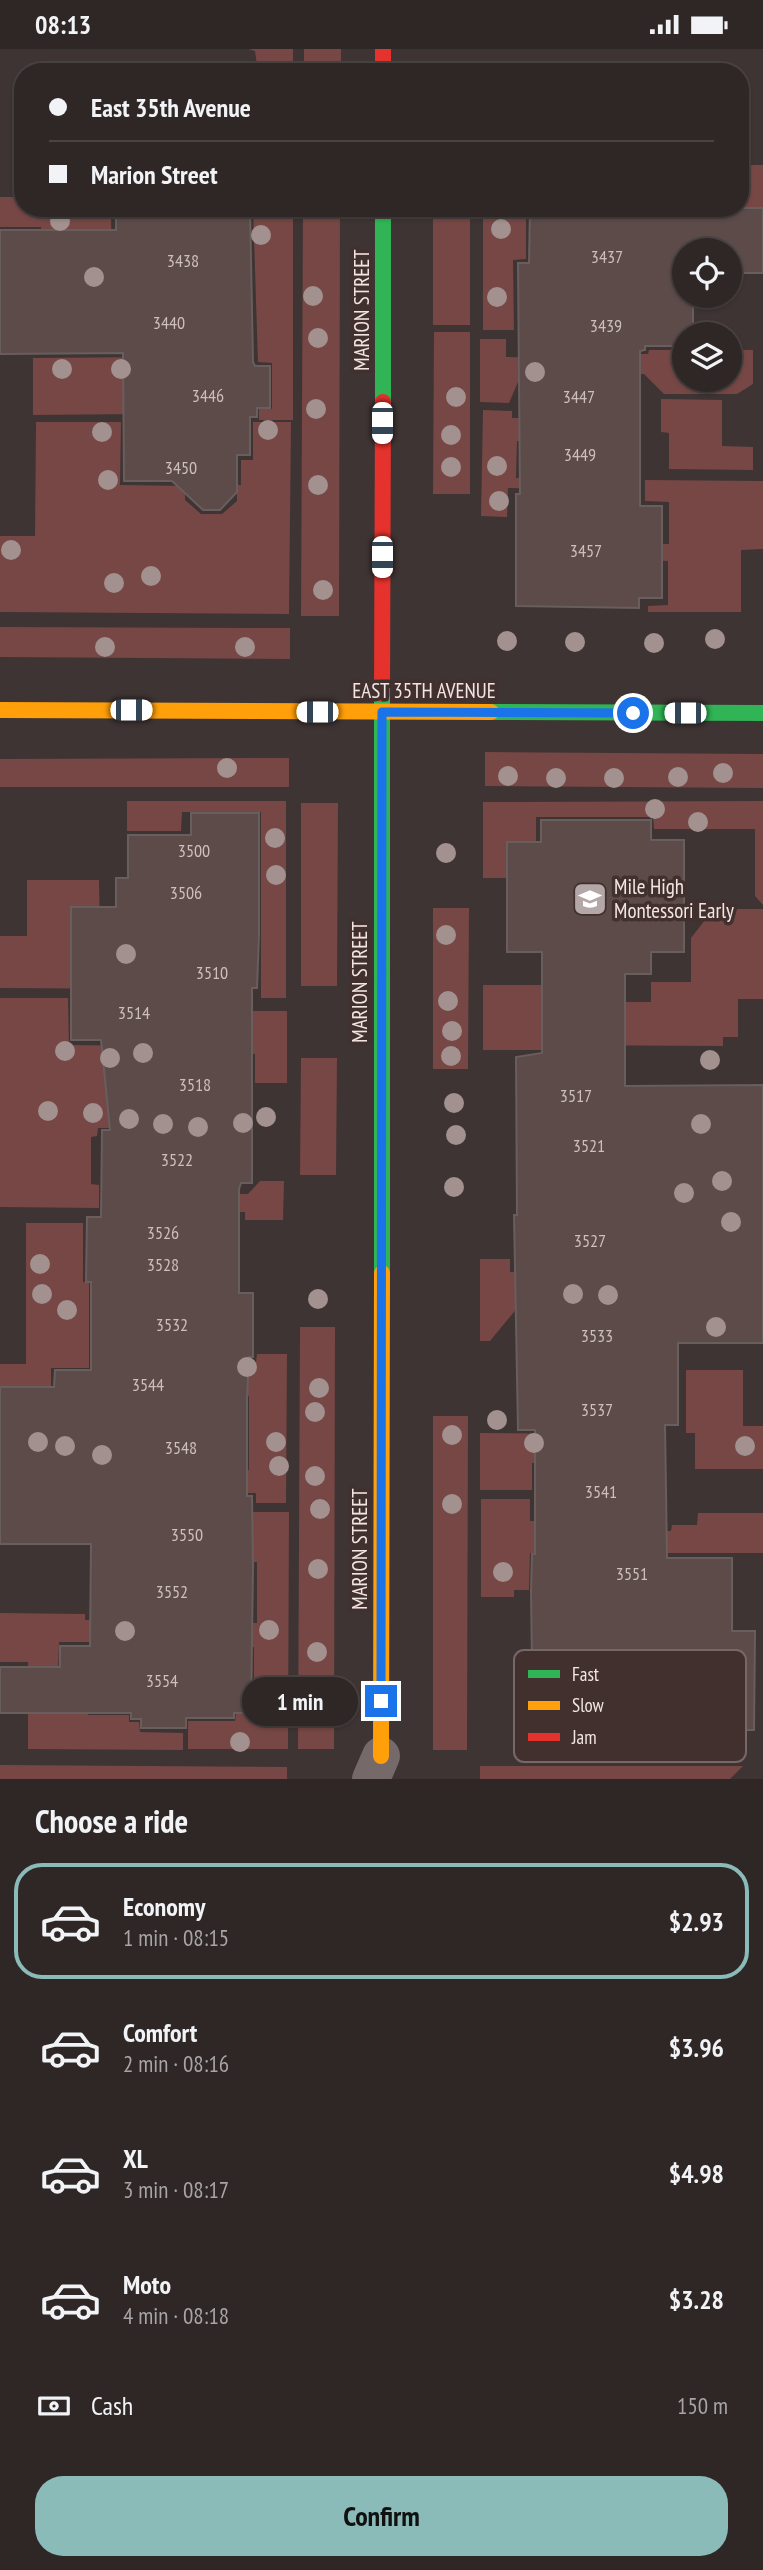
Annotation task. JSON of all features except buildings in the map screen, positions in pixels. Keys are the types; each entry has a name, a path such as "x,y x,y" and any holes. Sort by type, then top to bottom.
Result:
{"street":[{"name":"MARION STREET","path":"376,1767 383,217"},
{"name":"EAST 35TH AVENUE","path":"0,710 763,713"}],"shaded area":[{"path":"249,49 293,49 293,63 257,63 255,51"},
{"path":"304,49 341,49 341,63 304,63"},
{"path":"749,165 763,165 763,229 749,216"},
{"path":"0,197 14,197 14,217 111,217 112,289 41,298 41,227 0,227"},
{"path":"253,217 293,217 293,420 259,420 259,409 272,409 272,363 258,362"},
{"path":"303,217 340,217 339,616 301,616"},
{"path":"433,217 470,217 470,325 433,325"},
{"path":"483,217 526,217 526,259 513,260 514,330 483,330"},
{"path":"434,332 470,332 470,494 433,494"},
{"path":"480,339 506,339 506,357 539,358 521,375 509,403 480,402"},
{"path":"649,350 672,350 672,392 740,392 664,394 644,374 542,374 542,353 648,354"},
{"path":"742,350 753,350 753,384 742,391"},
{"path":"155,357 141,414 33,415 33,358"},
{"path":"661,399 722,400 722,446 753,447 753,470 669,469 669,433 661,432"},
{"path":"483,410 512,411 512,418 529,418 529,441 517,441 516,478 636,479 636,490 508,488 507,517 481,516"},
{"path":"36,422 121,422 120,485 185,486 185,500 201,514 222,514 237,501 237,485 241,485 241,460 253,460 253,422 291,422 289,614 0,612 0,536 35,536"},
{"path":"645,480 763,481 763,549 741,550 741,612 648,612 648,606 668,605 668,561 647,560 647,544 669,544 669,502 645,501"},
{"path":"0,627 290,628 290,659 0,657"},
{"path":"485,752 763,754 763,788 485,786"},
{"path":"289,758 289,787 0,787 0,759"},
{"path":"127,801 286,801 286,998 261,998 261,812 182,812 181,831 127,831"},
{"path":"763,801 763,905 755,896 755,829 654,829 653,817 536,817 536,841 506,842 506,878 483,878 483,802"},
{"path":"301,803 338,803 337,986 301,986"},
{"path":"27,880 99,880 100,933 158,989 0,988 0,936 27,936"},
{"path":"433,908 469,908 468,1069 433,1069"},
{"path":"705,909 763,909 763,999 738,999 738,1037 723,1037 723,1046 546,1045 577,1002 651,1002 651,982 691,982 691,938 705,920"},
{"path":"483,985 541,985 542,1050 483,1050"},
{"path":"0,998 68,998 69,1045 152,1046 250,1128 98,1128 97,1136 91,1137 91,1184 99,1185 99,1208 0,1207"},
{"path":"203,1011 287,1011 287,1083 255,1083 255,1054 203,1054"},
{"path":"301,1058 337,1058 336,1175 300,1175"},
{"path":"260,1181 284,1181 283,1220 245,1220 245,1212 174,1212 175,1193 248,1194"},
{"path":"26,1223 83,1223 83,1282 89,1282 89,1368 51,1368 51,1421 26,1421 25,1387 0,1387 0,1364 26,1364"},
{"path":"480,1259 510,1259 510,1272 527,1272 523,1301 490,1341 480,1341"},
{"path":"300,1327 335,1327 334,1749 298,1749"},
{"path":"257,1354 287,1354 286,1503 256,1503 256,1493 243,1493 243,1470 249,1470 249,1396 242,1396 242,1362 256,1362"},
{"path":"686,1370 743,1370 743,1426 763,1426 763,1469 695,1469 695,1433 686,1433"},
{"path":"433,1416 468,1416 467,1750 433,1750"},
{"path":"480,1433 622,1434 542,1463 532,1463 532,1490 480,1490"},
{"path":"481,1499 530,1499 530,1521 544,1521 544,1531 671,1531 672,1525 697,1525 698,1513 763,1513 763,1553 530,1553 529,1590 514,1590 514,1597 481,1597"},
{"path":"253,1512 289,1512 288,1749 188,1749 188,1721 235,1721 236,1714 254,1714 254,1647 235,1646 243,1623 257,1623 257,1562 245,1562 239,1524 253,1524"},
{"path":"0,1613 85,1614 85,1620 145,1621 145,1642 59,1642 58,1672 88,1698 88,1715 129,1715 129,1722 139,1722 140,1732 183,1733 183,1750 28,1749 28,1662 0,1662"},
{"path":"0,1765 287,1767 287,1779 0,1779"},
{"path":"480,1766 743,1766 730,1779 480,1779"}],"traffic: fast":[{"path":"383,217 383,402"},
{"path":"382,694 382,1273"},
{"path":"491,712 763,713"}],"traffic: slow":[{"path":"0,710 491,712"},
{"path":"381,1756 382,1273"}],"traffic: jam":[{"path":"383,49 383,63"},
{"path":"382,694 383,402"}],"place":[{"name":"Mile High Montessori Early","path":"590,899"}],"route":[{"path":"381,1701 382,712 633,713"}]}
